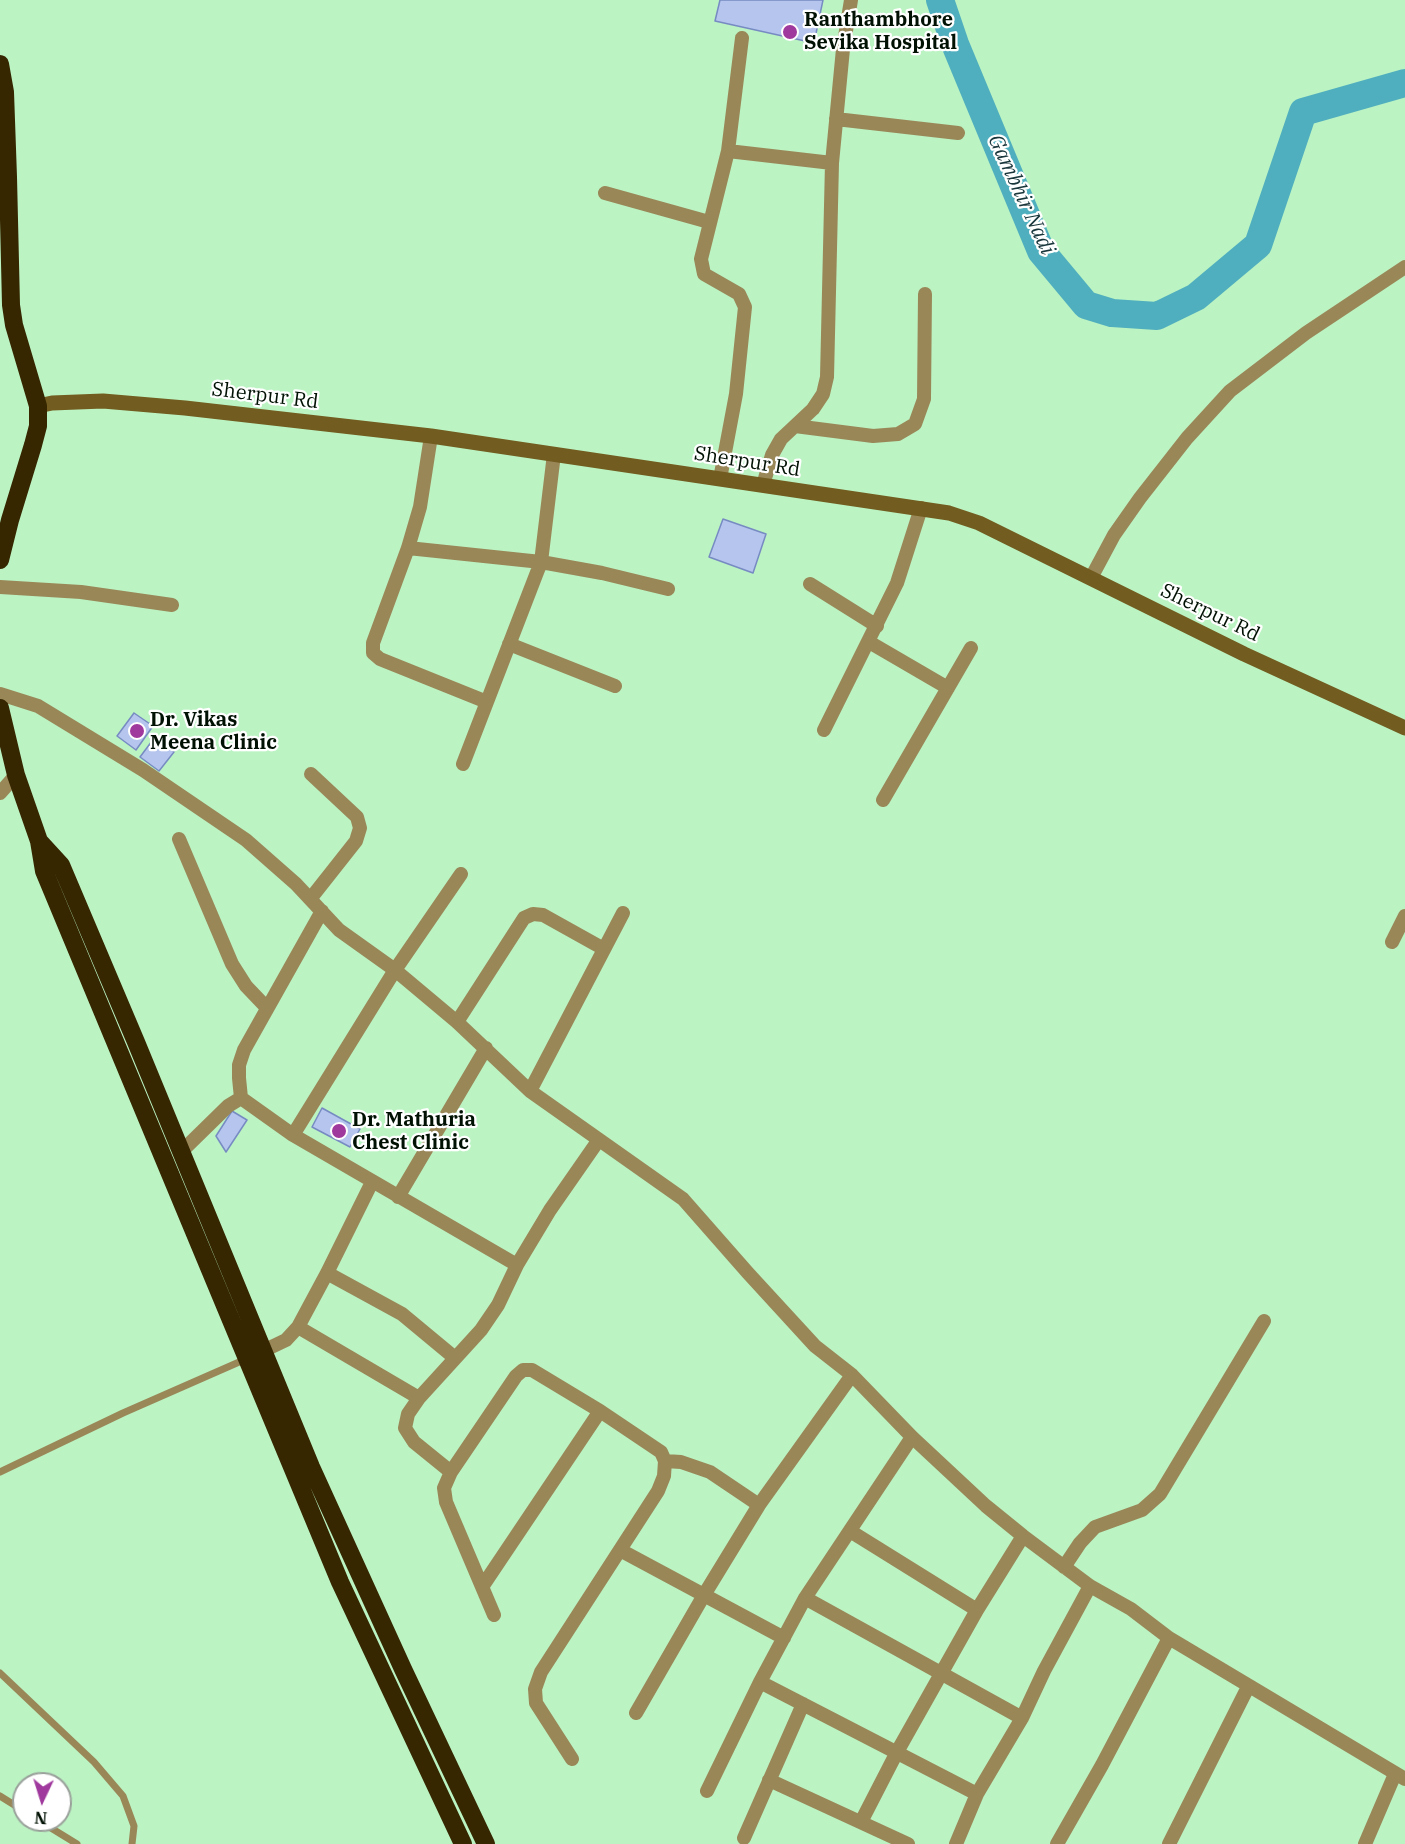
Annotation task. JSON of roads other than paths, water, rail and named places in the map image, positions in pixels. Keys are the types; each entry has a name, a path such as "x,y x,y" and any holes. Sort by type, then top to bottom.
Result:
{"highway":[{"path":"0,64 9,177 11,305 14,325 38,406 38,426 0,560"},
{"path":"0,708 2,727 39,841 44,871 340,1582 463,1844"},
{"path":"39,841 61,866 311,1467 486,1844"}],"street":[{"path":"763,486 772,455 781,439 813,409 823,394 827,377 832,163 843,49 851,0"},
{"path":"720,479 736,394 745,307 739,294 704,274 701,259 728,151 742,38"},
{"path":"836,119 958,134"},
{"path":"728,151 832,163"},
{"path":"606,193 709,222"},
{"path":"1091,578 1114,535 1140,498 1187,438 1230,391 1306,333 1405,267"},
{"path":"795,426 873,436 898,434 915,424 924,399 924,294"},
{"name":"Sherpur Rd","path":"38,406 103,400 431,436 949,513 979,523 1244,654 1405,728"},
{"path":"431,436 420,507 408,548 373,643 373,653 380,658 487,702"},
{"path":"463,764 541,562 554,454"},
{"path":"824,730 897,583 921,508"},
{"path":"408,548 541,562 668,588"},
{"path":"810,584 877,626"},
{"path":"0,587 81,592 172,605"},
{"path":"869,642 948,688"},
{"path":"509,644 615,686"},
{"path":"883,800 971,648"},
{"path":"0,694 38,706 143,770 246,840 311,898 339,930 395,970 457,1022 530,1091 683,1199 747,1273 815,1346 852,1375 912,1437 986,1506 1023,1536 1090,1587 1131,1609 1169,1638 1400,1776 1365,1844"},
{"path":"311,774 357,817 360,828 356,841 311,898"},
{"path":"0,793 16,775"},
{"path":"179,839 232,964 246,986 267,1008"},
{"path":"293,1135 395,970 461,874"},
{"path":"241,1098 239,1065 244,1050 322,911"},
{"path":"530,1091 623,913"},
{"path":"457,1022 524,918 533,914 543,915 604,949"},
{"path":"1392,942 1405,916"},
{"path":"398,1197 486,1048"},
{"path":"180,1153 228,1106 241,1098"},
{"path":"241,1098 293,1135 518,1265"},
{"path":"451,1472 414,1442 405,1428 408,1414 419,1398 481,1330 498,1305 550,1210 598,1141"},
{"path":"263,1351 286,1340 298,1327 372,1182"},
{"path":"327,1273 402,1314 455,1358"},
{"path":"1065,1567 1080,1543 1095,1527 1142,1510 1161,1494 1264,1322"},
{"path":"298,1327 419,1398"},
{"path":"494,1615 446,1502 444,1488 451,1472 516,1376 523,1370 532,1370 600,1411 661,1452 665,1461 664,1476 658,1491 541,1672 535,1689 536,1703 572,1759"},
{"path":"636,1713 759,1505 852,1375"},
{"path":"482,1587 600,1411"},
{"path":"707,1791 760,1682 805,1598 912,1437"},
{"path":"665,1461 681,1461 710,1472 759,1505"},
{"path":"850,1531 977,1610"},
{"path":"861,1822 897,1752 977,1610 1023,1536"},
{"path":"620,1550 784,1638"},
{"path":"956,1844 977,1794 1022,1718 1044,1671 1090,1587"},
{"path":"805,1598 1022,1718"},
{"path":"1057,1844 1169,1638"},
{"path":"760,1682 977,1794"},
{"path":"1169,1844 1248,1687"},
{"path":"744,1838 803,1704"},
{"path":"769,1780 908,1844"}],"lane":[{"path":"0,1472 123,1413 246,1359"},
{"path":"0,1673 94,1762 123,1796 134,1826 132,1844"},
{"path":"58,1832 77,1844"}],"waterway":[{"name":"Gambhir Nadi","path":"940,0 955,44 1041,251 1086,305 1112,313 1157,316 1196,297 1258,245 1303,112 1405,83"}],"place":[{"name":"Ranthambhore Sevika Hospital","path":"790,32"},
{"name":"Dr. Vikas Meena Clinic","path":"137,731"},
{"name":"Dr. Mathuria Chest Clinic","path":"339,1131"}]}
